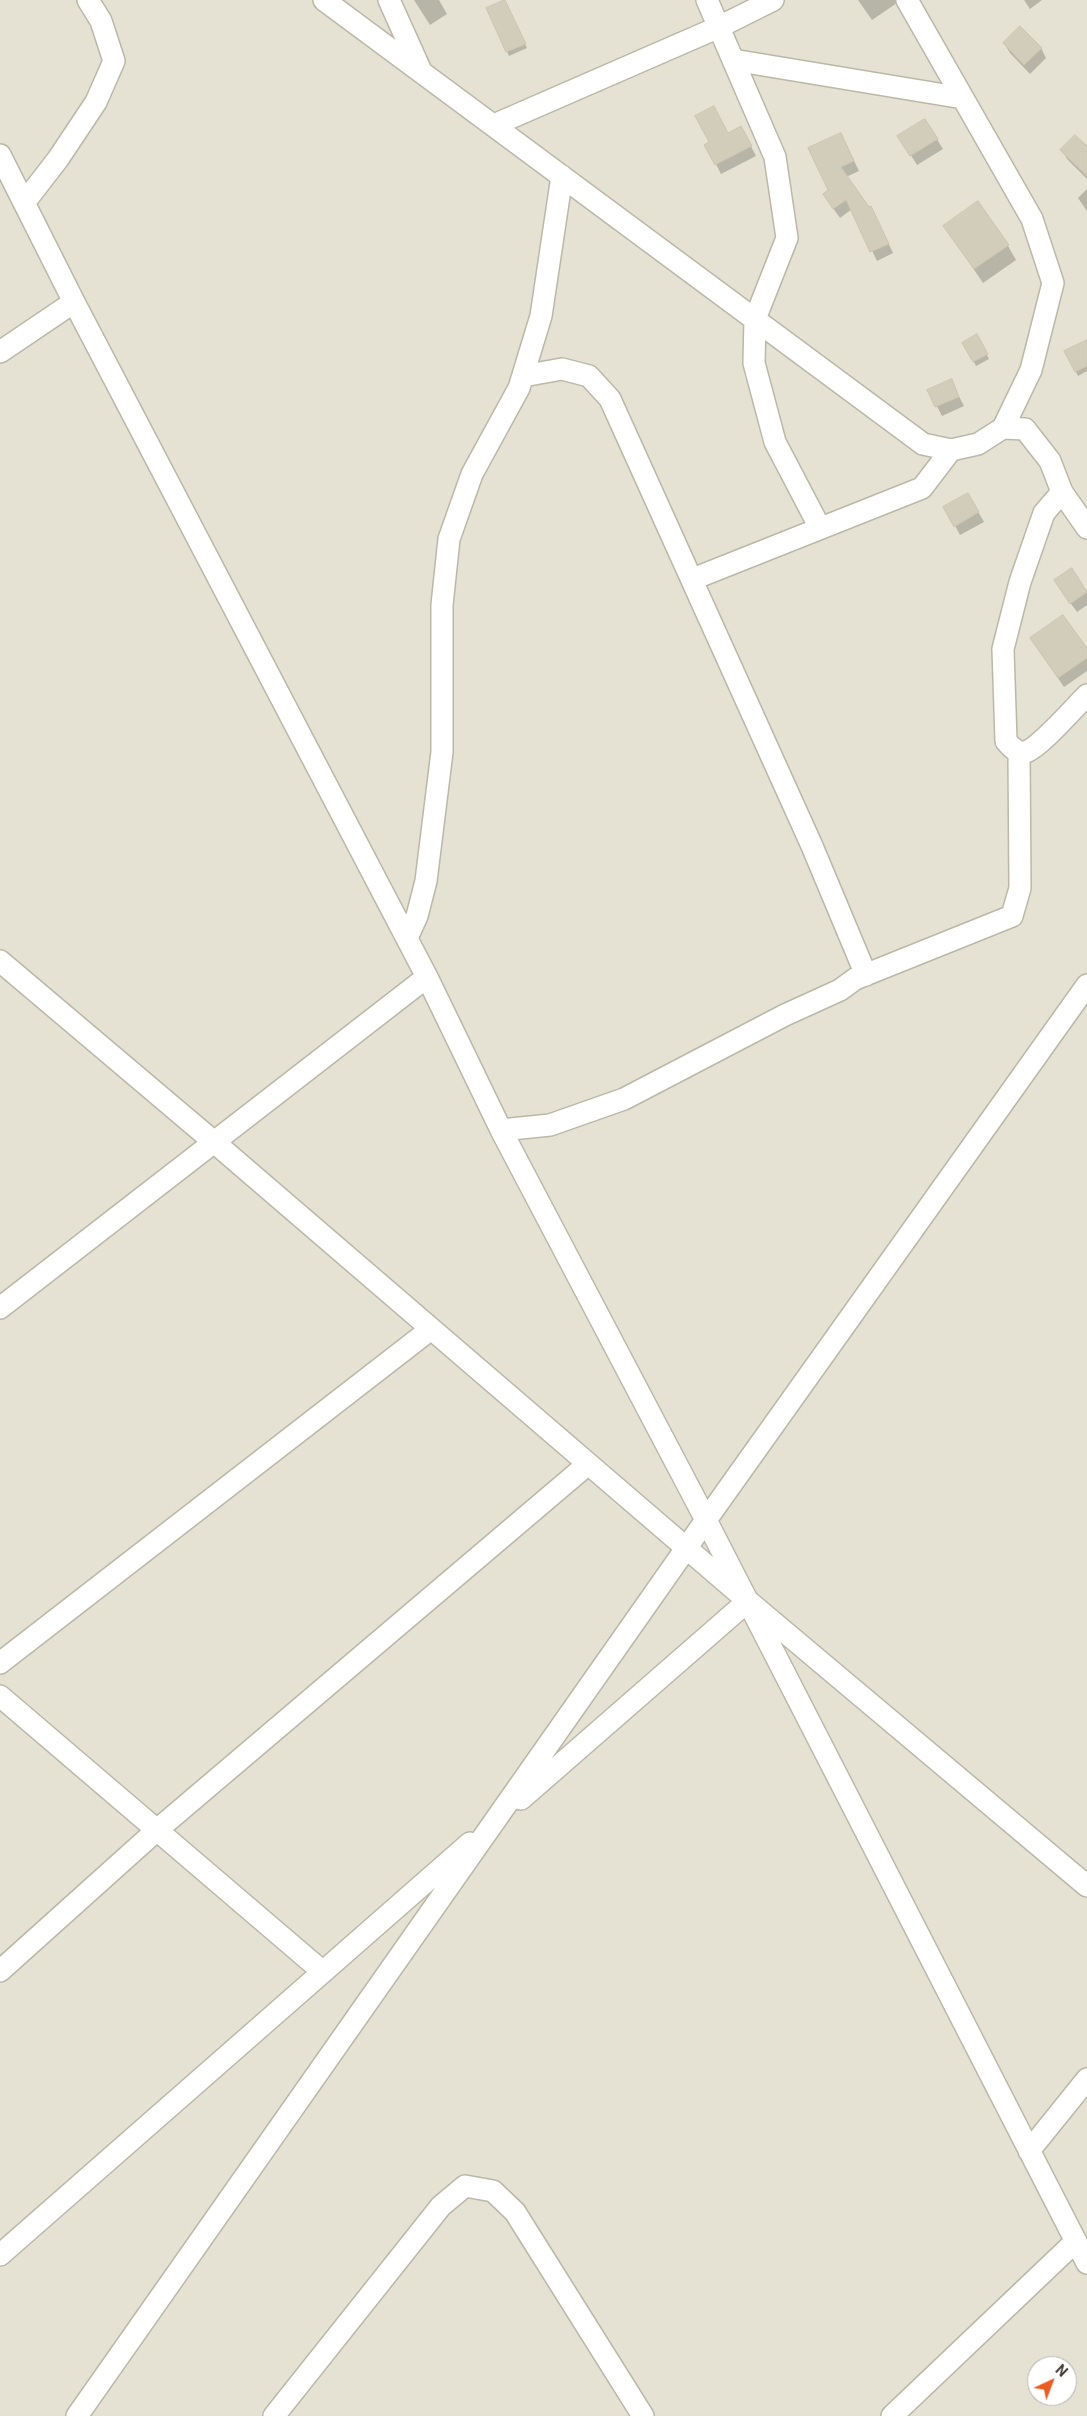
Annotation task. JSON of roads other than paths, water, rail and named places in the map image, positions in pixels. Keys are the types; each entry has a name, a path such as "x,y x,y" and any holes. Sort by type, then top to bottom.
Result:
{"street":[{"path":"24,203 58,158 96,102 114,61 101,21 88,0"},
{"path":"324,0 923,444 951,450 978,444 1003,428 1031,370 1053,284 1032,219 907,0"},
{"path":"389,0 421,72"},
{"path":"707,0 775,157 787,238 755,319 754,363 776,442 820,528"},
{"path":"494,125 719,27 773,0"},
{"path":"733,60 963,98"},
{"path":"0,155 74,302 407,938 501,1130 748,1601 1087,2264"},
{"path":"407,938 416,916 426,881 442,752 442,605 450,539 472,474 519,388 523,376 541,316 562,176"},
{"path":"0,352 74,302"},
{"path":"523,376 562,369 589,376 610,399 693,579 812,846 866,975"},
{"path":"1003,428 1025,429 1050,461 1062,492 1087,528"},
{"path":"693,579 922,488 951,450"},
{"path":"1062,492 1044,513 1020,582 1003,649 1006,741 1019,752 1026,752 1087,696"},
{"path":"501,1130 550,1125 624,1099 866,975 1012,916 1020,888 1019,752"},
{"path":"0,961 214,1142 686,1549 1087,1886"},
{"path":"0,1308 427,977"},
{"path":"77,2416 706,1520 1087,985"},
{"path":"0,1663 432,1329"},
{"path":"0,1971 157,1830 588,1464"},
{"path":"0,2255 748,1601"},
{"path":"0,1696 323,1972"},
{"path":"1029,2151 1087,2079"},
{"path":"274,2416 441,2206 465,2186 493,2191 515,2212 643,2416"},
{"path":"892,2416 1076,2241"}]}
